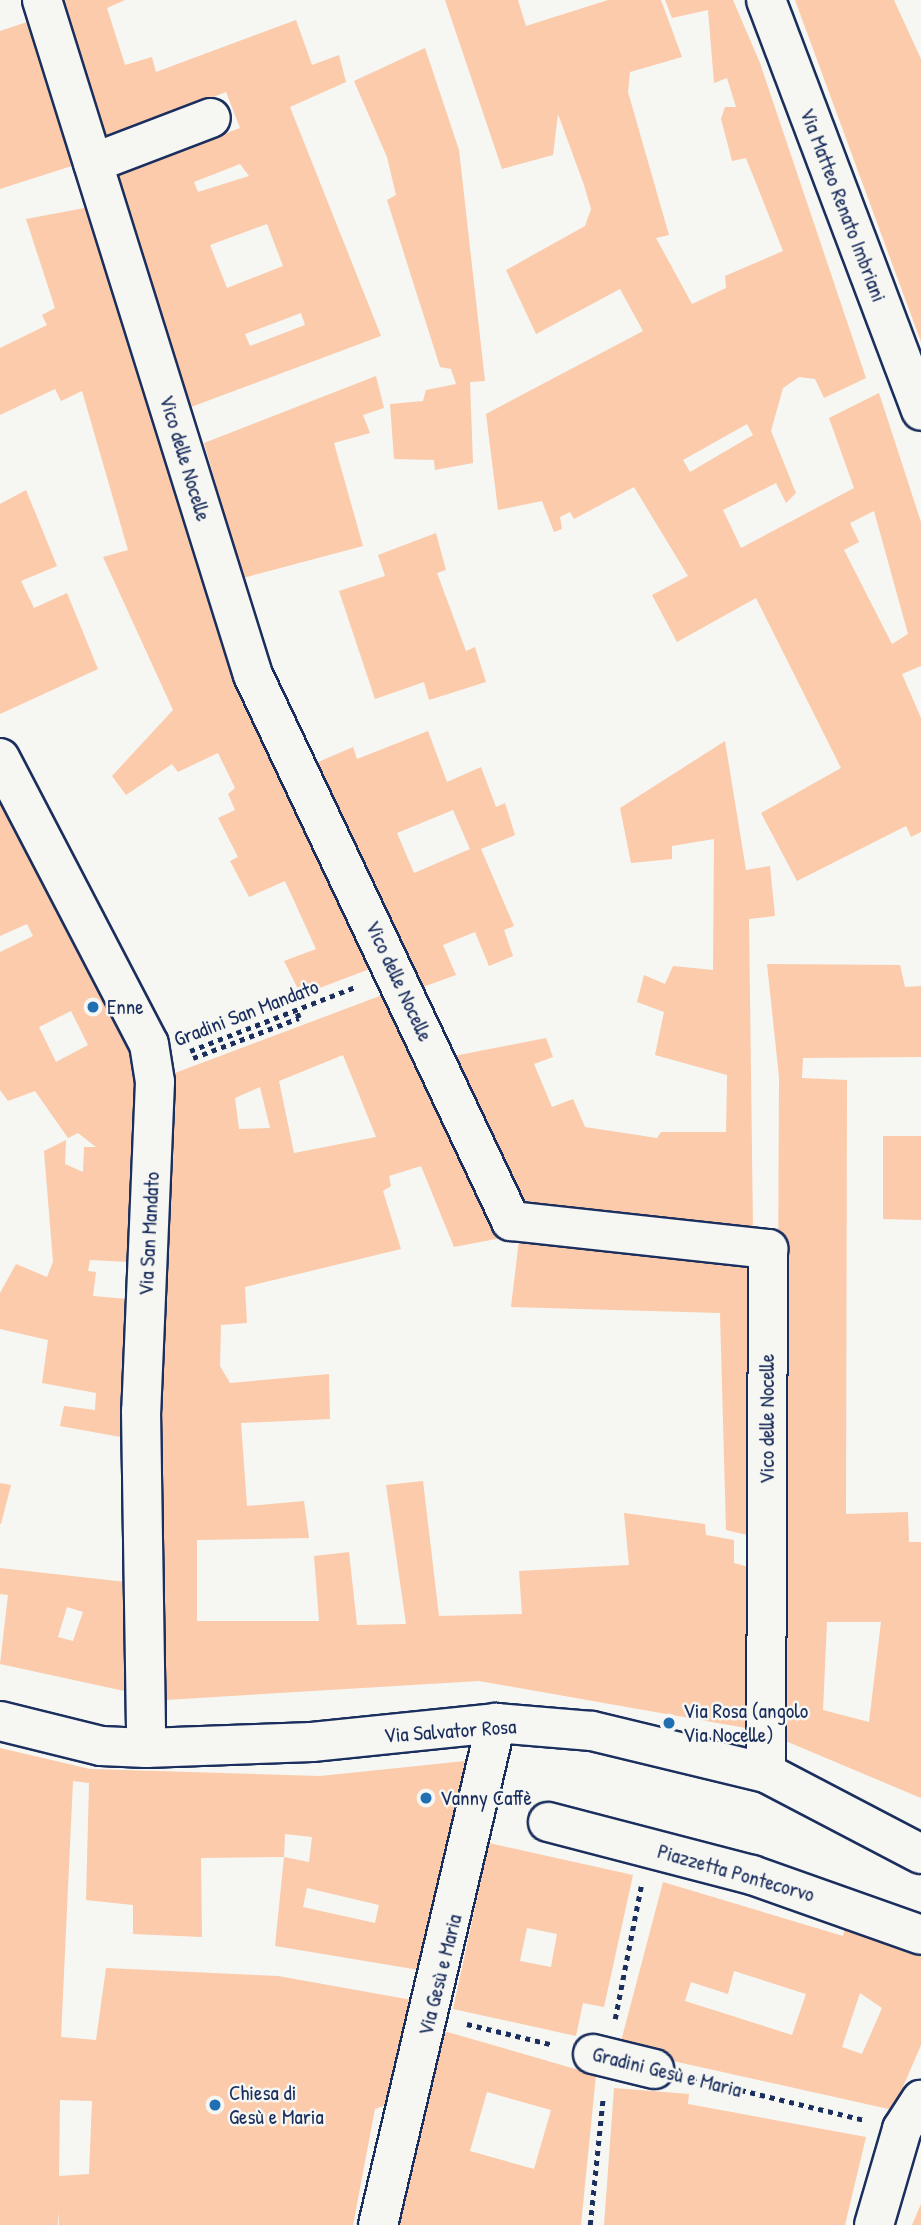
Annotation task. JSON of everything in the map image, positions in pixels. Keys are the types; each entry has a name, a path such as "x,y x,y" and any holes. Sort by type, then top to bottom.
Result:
{"street":[{"name":"Vico delle Nocelle","path":"41,0 253,675 511,1221 768,1249 766,1773"},
{"name":"Via Matteo Renato Imbriani","path":"766,0 921,411"},
{"path":"93,163 211,118"},
{"name":"Via San Mandato","path":"0,758 149,1044 167,1064 141,1411 146,1748"},
{"name":"Via Salvator Rosa","path":"0,1721 101,1746 146,1748 312,1742 496,1723 649,1741 766,1773 921,1854"},
{"name":"Via Gesù e Maria","path":"378,2225 442,2017 496,1723"},
{"name":"Piazzetta Pontecorvo","path":"548,1822 752,1875 921,1935"},
{"name":"Gradini Gesù e Maria","path":"593,2054 654,2069"},
{"path":"874,2225 899,2117"}],"path":[{"name":"Gradini San Mandato","path":"167,1064 350,989"},
{"path":"167,1064 299,1018 296,1010"},
{"name":"Gradini Gesù e Maria","path":"442,2017 593,2054"},
{"name":"Gradini Gesù e Maria","path":"654,2069 899,2117"}],"building":[{"path":"60,0 125,0 107,8 125,65 152,57 156,72 296,20 312,65 339,55 346,82 290,107 381,336 191,407 116,175 240,128 226,92 107,139","holes":["240,164 249,176 198,192 194,182","267,224 283,266 227,288 210,245","301,313 305,325 250,346 245,334"]},
{"path":"445,0 518,0 526,26 608,0 661,0 682,57 630,72 628,92 669,235 656,238 692,304 726,288 725,276 783,251 746,158 732,161 721,119 725,107 736,107 727,78 714,83 708,10 672,18 665,0 733,0 760,63 866,378 824,398 815,379 799,377 783,388 771,431 796,493 786,503 776,483 723,510 741,548 854,488 829,418 879,393 921,522 921,666 902,674 921,718 921,832 911,837 906,826 797,881 761,813 841,768 756,598 677,642 652,595 688,576 634,487 574,519 570,512 560,517 562,529 554,532 542,501 498,510 486,414 643,331 620,289 536,334 506,270 585,226 591,209 558,114 553,155 502,169","holes":["747,424 753,435 690,472 683,460","874,511 908,634 892,644 844,550 859,542 850,523"]},
{"path":"795,0 894,0 921,59 921,342"},
{"path":"36,19 81,163 0,189 0,31"},
{"path":"425,48 459,150 485,381 470,382 473,463 435,470 434,460 394,459 390,404 423,401 426,390 456,384 451,369 440,367 387,200 396,195 387,157 354,81"},
{"path":"90,207 222,646 375,967 301,995 284,961 316,949 285,881 249,897 230,861 238,857 218,818 235,810 228,794 235,788 218,753 178,772 172,764 126,795 112,776 173,710 103,557 128,550 82,391 61,401 55,389 0,415 0,348 47,325 42,315 55,308 26,219"},
{"path":"376,376 384,408 363,415 370,433 334,443 363,546 243,578 204,443"},
{"path":"26,490 57,566 21,581 34,608 67,593 98,669 0,714 0,504"},
{"path":"436,533 446,570 437,573 466,651 475,647 486,682 429,700 424,682 375,699 339,591 385,576 378,555"},
{"path":"428,731 447,782 481,767 496,807 505,803 515,835 481,849 514,926 504,930 513,956 489,966 475,932 443,945 456,975 420,988 316,763 353,747 357,759","holes":["453,810 470,849 414,873 397,833"]},
{"path":"725,741 746,870 770,866 775,916 749,919 753,1230 519,1203 454,1056 546,1038 553,1057 534,1064 552,1107 573,1099 585,1127 657,1138 661,1132 726,1132 727,1075 655,1055 664,1012 637,1002 644,975 665,984 673,966 713,970 714,839 672,846 672,859 631,863 620,808"},
{"path":"0,786 147,1074 129,1262 90,1260 88,1271 96,1272 93,1296 127,1299 126,1438 60,1426 64,1406 95,1410 96,1393 42,1383 48,1340 0,1329 0,1293 16,1264 47,1277 53,1262 44,1151 66,1140 65,1164 83,1172 84,1147 96,1147 78,1133 68,1138 35,1091 8,1101 0,1090 0,952 33,936 27,924 0,936","holes":["71,1011 88,1045 56,1062 39,1027"]},
{"path":"767,964 900,965 905,987 921,986 921,1057 803,1058 802,1078 847,1080 846,1514 908,1512 909,1542 921,1542 921,1798 776,1737 779,1077","holes":["827,1622 881,1622 869,1722 823,1710"]},
{"path":"385,994 501,1238 454,1247 421,1166 389,1176 391,1186 383,1191 401,1249 245,1287 247,1323 221,1325 220,1366 230,1383 329,1374 330,1419 241,1423 247,1506 304,1501 309,1538 197,1540 197,1621 319,1621 314,1556 349,1552 357,1625 406,1624 386,1485 423,1481 439,1616 522,1614 519,1571 629,1565 624,1513 705,1524 706,1535 734,1540 734,1563 756,1569 757,1730 479,1681 165,1700 159,1388 175,1073","holes":["343,1055 376,1137 294,1153 279,1081","260,1087 270,1128 239,1129 235,1098"]},
{"path":"883,1136 921,1136 921,1220 883,1219"},
{"path":"519,1240 759,1262 756,1537 726,1530 720,1313 511,1307"},
{"path":"0,1483 11,1485 1,1524 0,1524"},
{"path":"0,1568 126,1582 129,1692 0,1664 8,1595 0,1594","holes":["67,1607 83,1612 73,1641 58,1637"]},
{"path":"0,1748 90,1769 320,1776 465,1761 419,1970 275,1946 284,1857 201,1858 202,1937 133,1934 133,1905 86,1900 89,1783 73,1781 61,2037 96,2040 106,1968 278,1976 412,2000 389,2104 375,2109 353,2225 59,2225 58,2211 58,2225 0,2225","holes":["285,1834 312,1837 309,1862 284,1857","307,1888 379,1905 375,1923 303,1907","60,2100 92,2101 89,2174 59,2176"]},
{"path":"489,1843 633,1875 604,2007 583,2003 576,2036 453,2009","holes":["527,1928 557,1934 551,1967 520,1961"]},
{"path":"663,1882 843,1936 846,1923 921,1956 921,2045 893,2110 619,2049","holes":["734,1971 806,1994 792,2035 685,2001 691,1982 728,1994","860,1993 882,2008 862,2054 842,2047"]},
{"path":"444,2031 596,2075 581,2225 398,2225","holes":["487,2092 551,2110 534,2169 470,2151"]},
{"path":"614,2088 689,2094 688,2104 866,2137 845,2225 604,2225"},
{"path":"921,2204 921,2225 912,2225"}],"place":[{"name":"Enne","path":"93,1007"},
{"name":"Via Rosa (angolo Via Nocelle)","path":"669,1723"},
{"name":"Vanny Caffè","path":"426,1798"},
{"name":"Chiesa di Gesù e Maria","path":"215,2105"}]}
